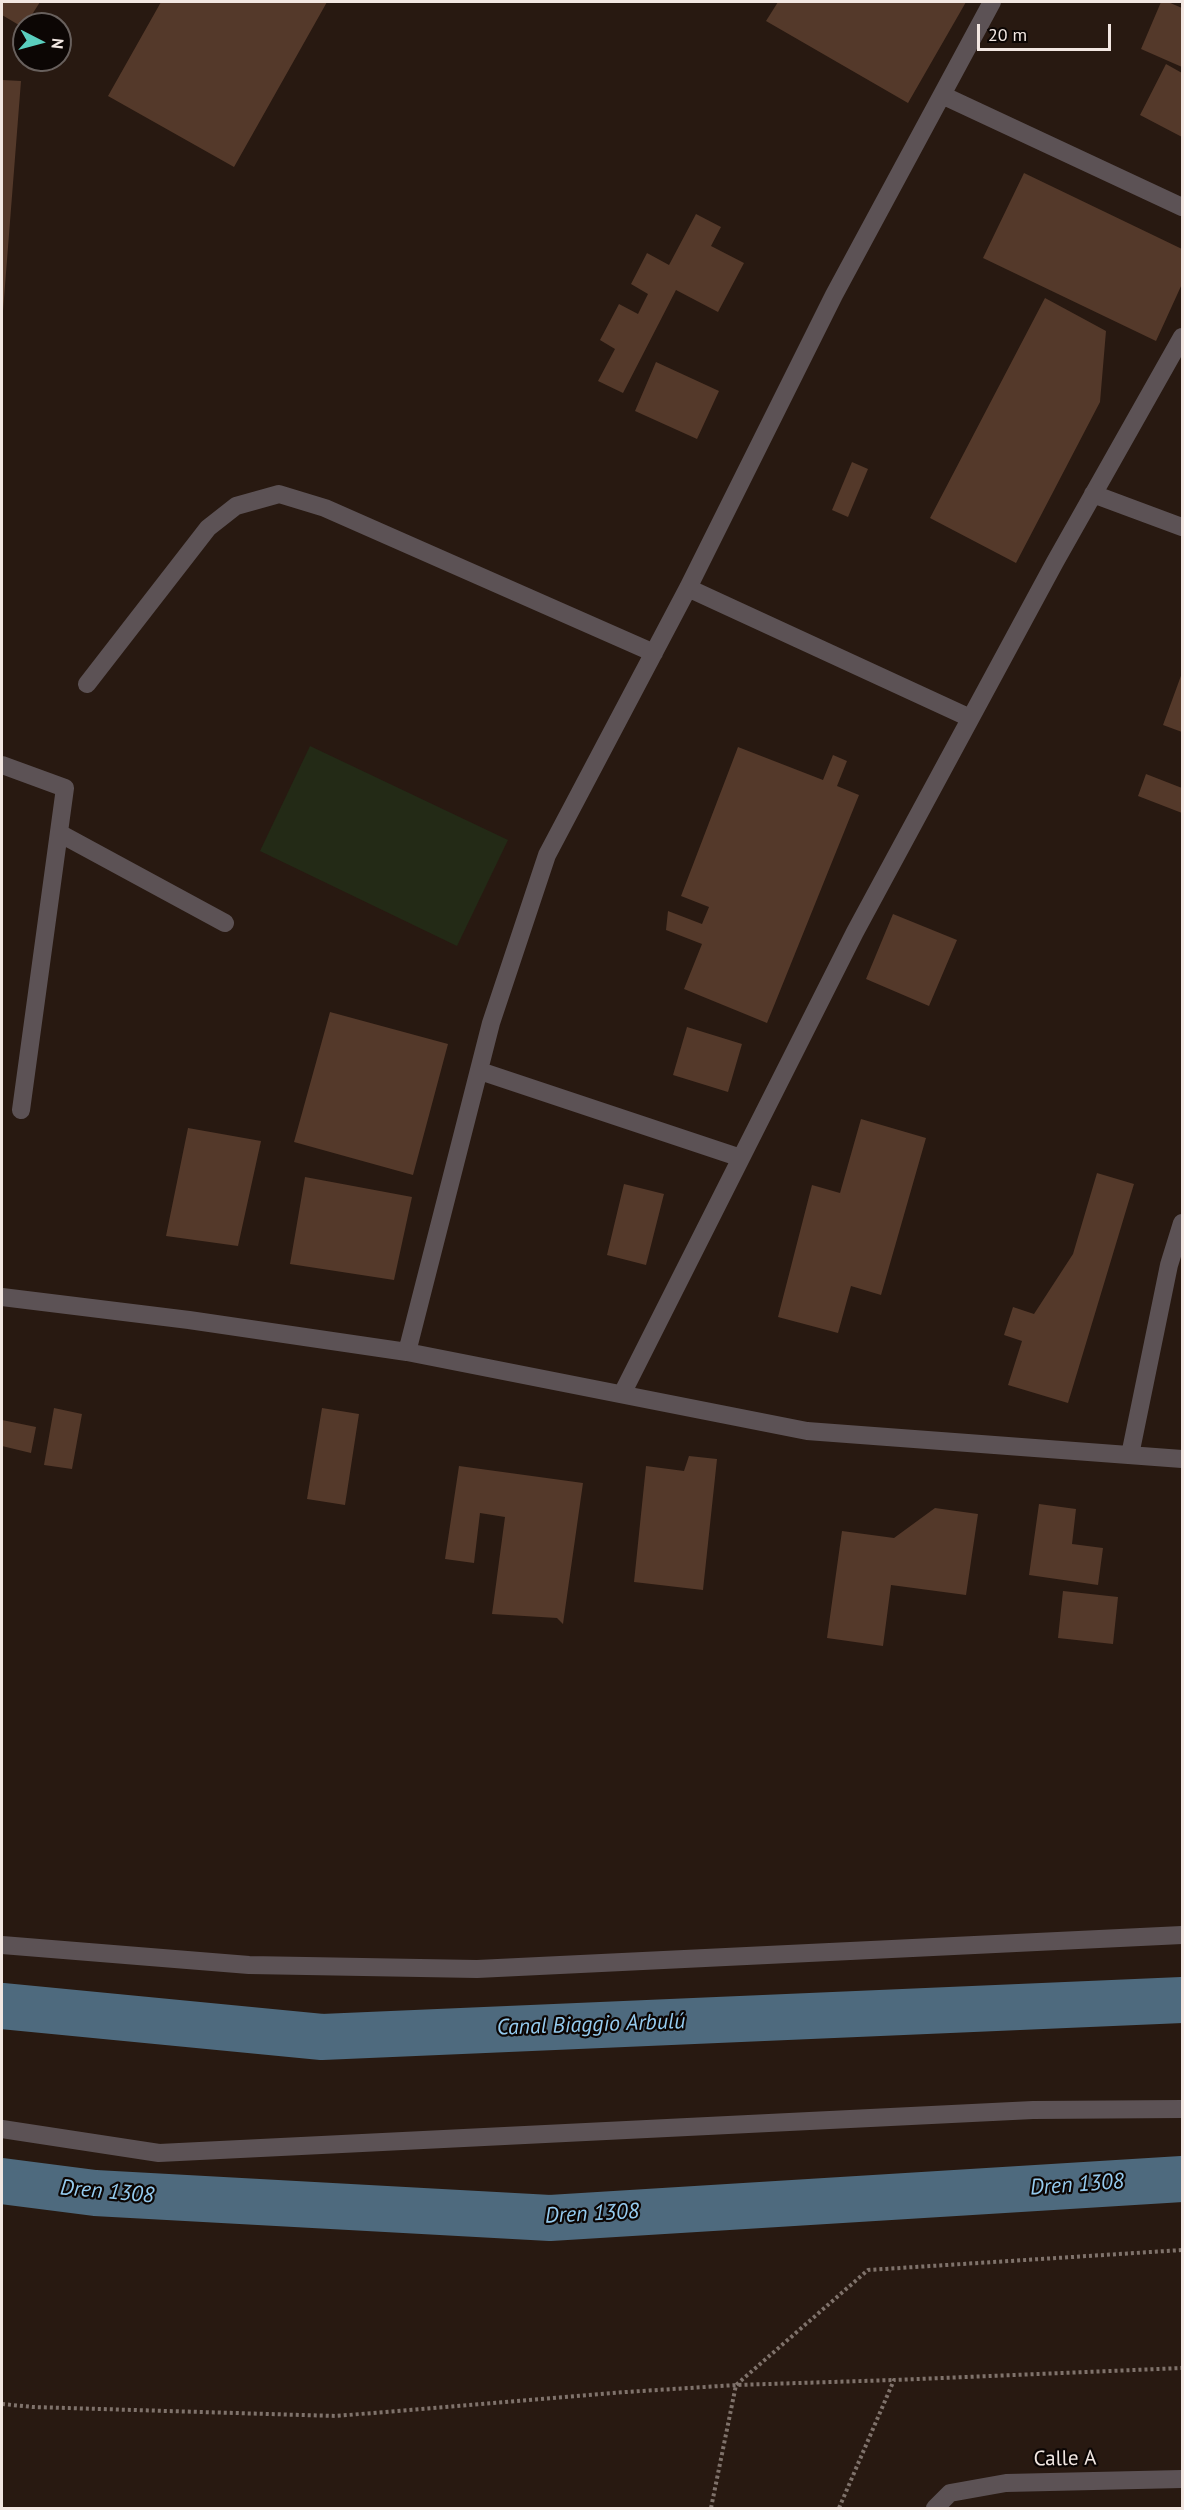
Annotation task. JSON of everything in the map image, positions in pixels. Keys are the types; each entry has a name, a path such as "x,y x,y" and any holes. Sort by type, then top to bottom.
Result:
{"street":[{"path":"407,1352 491,1023 548,855 688,588 834,295 992,2"},
{"path":"942,95 1182,207"},
{"path":"622,1394 855,932 1093,494 1182,337"},
{"path":"87,684 208,528 236,506 279,494 325,507 654,653"},
{"path":"1093,494 1182,527"},
{"path":"688,588 970,718"},
{"path":"2,765 65,788 21,1110"},
{"path":"59,832 225,923"},
{"path":"480,1071 741,1158"},
{"path":"1130,1455 1168,1265 1182,1223"},
{"path":"2,1298 189,1320 407,1352 807,1431 1182,1459"},
{"path":"2,1945 249,1965 477,1969 1182,1935"},
{"path":"2,2129 159,2153 1021,2110 1182,2109"},
{"name":"Calle A","path":"935,2508 950,2493 1006,2483 1182,2479"}],"path":[{"path":"711,2508 736,2385 868,2270 1182,2250"},
{"path":"2,2404 33,2407 336,2416 736,2385 1182,2368"},
{"path":"839,2508 894,2379"}],"green space":[{"path":"310,746 508,840 457,946 260,851"}],"building":[{"path":"2,2 40,2 34,12 12,12 12,21 2,15"},
{"path":"161,2 327,2 234,167 108,96"},
{"path":"778,2 966,2 908,103 766,21"},
{"path":"1161,2 1168,2 1182,8 1182,67 1141,49"},
{"path":"1166,64 1182,73 1182,137 1140,115"},
{"path":"2,80 21,81 3,311 2,311"},
{"path":"1024,173 1182,249 1182,284 1156,341 983,258"},
{"path":"696,214 721,227 711,246 744,263 718,312 676,290 623,393 598,381 615,349 600,340 619,304 638,314 648,294 631,284 647,253 669,265"},
{"path":"1045,298 1106,331 1100,402 1016,563 930,518"},
{"path":"656,362 719,391 697,439 635,411"},
{"path":"852,462 868,469 848,517 832,510"},
{"path":"1182,673 1182,732 1163,725"},
{"path":"738,747 823,780 833,755 847,761 837,786 859,795 767,1023 684,989 702,944 666,930 668,911 702,924 709,907 681,896"},
{"path":"1146,774 1182,788 1182,813 1138,796"},
{"path":"893,914 957,940 929,1006 866,979"},
{"path":"330,1012 448,1044 413,1175 294,1142"},
{"path":"687,1027 742,1044 728,1092 673,1075"},
{"path":"861,1119 926,1138 881,1295 851,1286 838,1333 778,1317 812,1185 840,1193"},
{"path":"188,1128 261,1141 238,1246 166,1236"},
{"path":"1097,1173 1134,1184 1068,1403 1008,1385 1022,1341 1004,1335 1013,1307 1034,1314 1073,1254"},
{"path":"305,1177 412,1197 394,1280 290,1264"},
{"path":"624,1184 664,1194 646,1265 607,1255"},
{"path":"54,1408 82,1414 72,1469 44,1465"},
{"path":"322,1408 359,1414 345,1505 307,1499"},
{"path":"2,1420 36,1427 31,1453 2,1446"},
{"path":"689,1456 717,1459 703,1590 634,1582 646,1466 684,1471"},
{"path":"459,1466 583,1483 563,1624 557,1618 492,1614 505,1517 480,1513 474,1563 445,1559"},
{"path":"1039,1504 1076,1509 1072,1544 1103,1548 1098,1585 1029,1575"},
{"path":"935,1508 978,1514 966,1595 891,1585 883,1646 827,1638 842,1531 894,1538"},
{"path":"1063,1591 1118,1597 1113,1644 1058,1638"}],"waterway":[{"name":"Canal Biaggio Arbulú","path":"2,2006 322,2037 1182,2000"},
{"name":"Dren 1308","path":"2,2181 95,2193 550,2218 1182,2179"}]}
